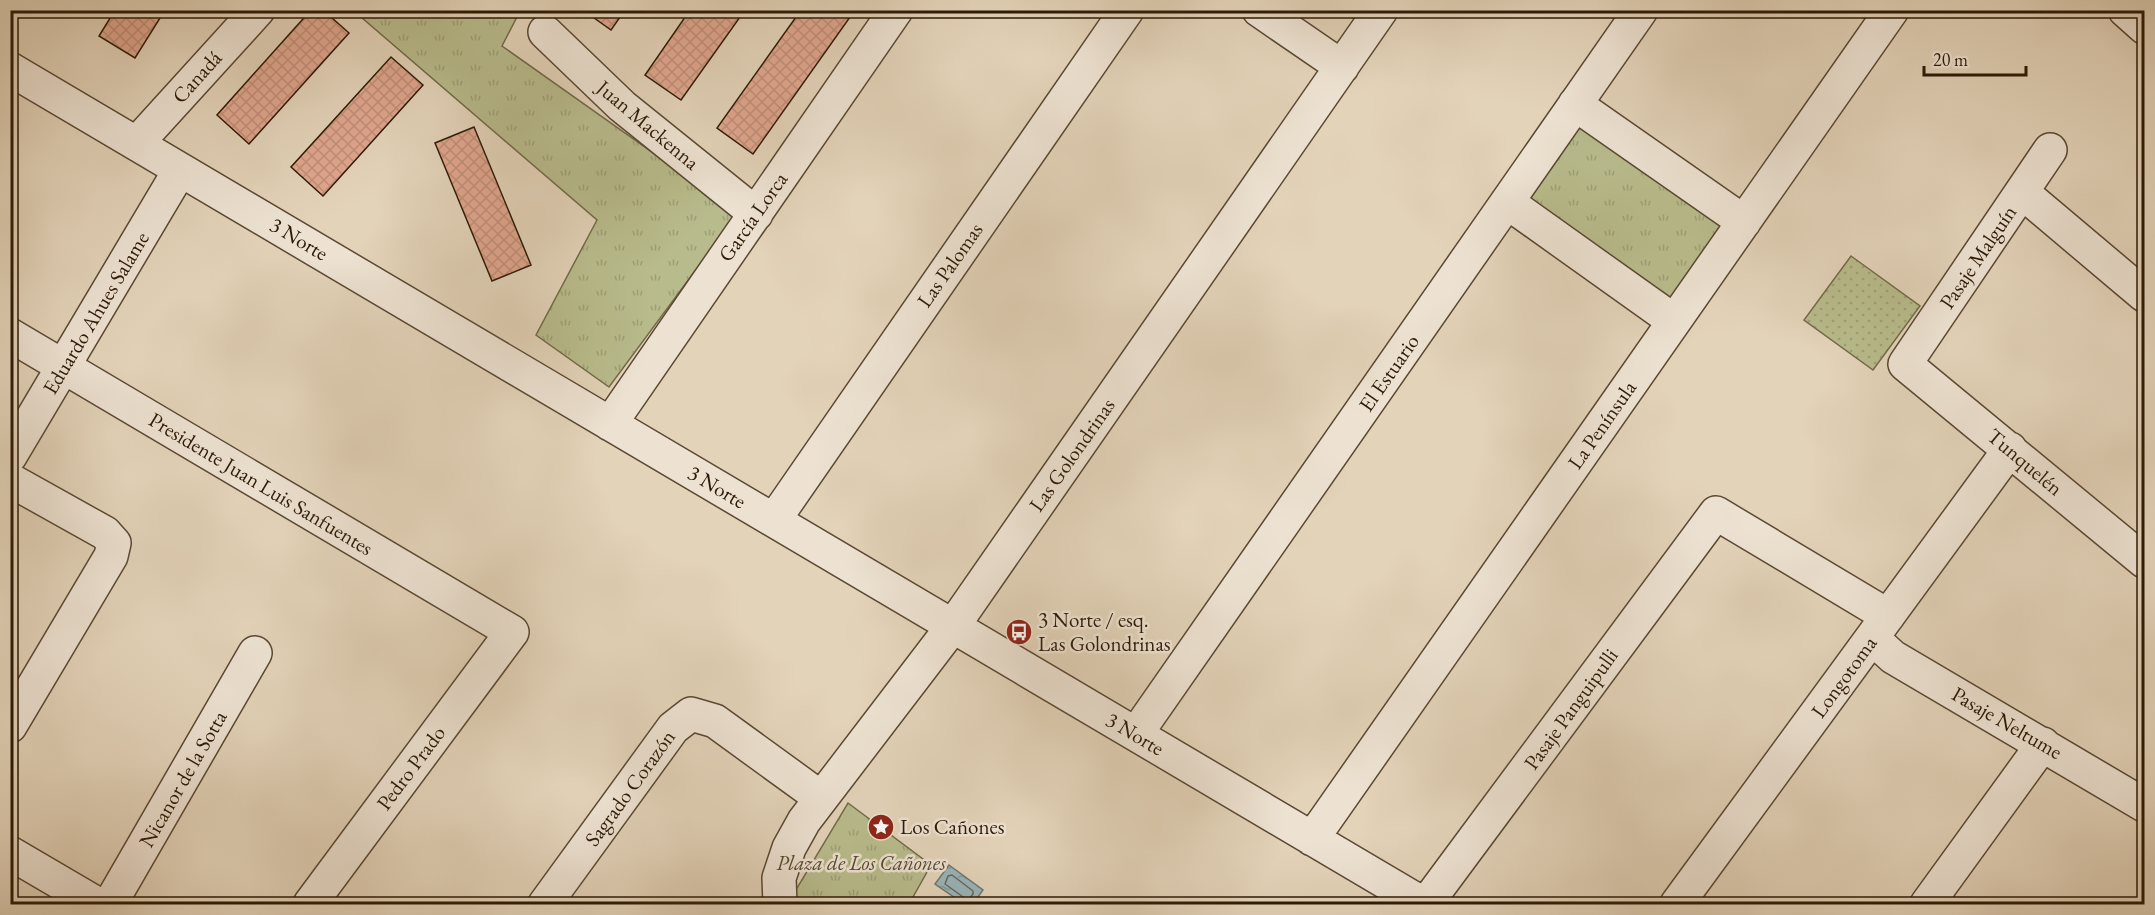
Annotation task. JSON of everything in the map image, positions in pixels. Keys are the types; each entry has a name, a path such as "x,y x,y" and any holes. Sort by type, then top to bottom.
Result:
{"street":[{"name":"Canadá","path":"137,143 258,10"},
{"name":"García Lorca","path":"610,424 896,10"},
{"name":"Las Palomas","path":"774,520 1127,10"},
{"path":"1259,10 1342,67"},
{"name":"Las Golondrinas","path":"780,904 779,878 789,848 804,821 952,626 1381,10"},
{"name":"El Estuario","path":"1136,734 1641,10"},
{"name":"La Península","path":"1312,839 1892,10"},
{"path":"2125,10 2145,27"},
{"name":"Juan Mackenna","path":"545,32 621,106 756,214"},
{"name":"3 Norte","path":"10,69 1425,904"},
{"path":"1575,104 1744,222"},
{"name":"Pasaje Malguín","path":"1905,364 2050,150"},
{"name":"Eduardo Ahues Salame","path":"10,456 180,170"},
{"path":"2022,192 2145,295"},
{"path":"1507,202 1674,321"},
{"name":"Presidente Juan Luis Sanfuentes","path":"10,334 512,632"},
{"name":"Tunquelén","path":"1905,364 2145,561"},
{"name":"Longotoma","path":"1677,904 2010,449"},
{"path":"10,480 105,533 114,543 111,556 10,726"},
{"name":"Pasaje Neltume","path":"1716,513 1880,627 1893,657 2145,805"},
{"name":"Pasaje Panguipulli","path":"1425,904 1716,513"},
{"name":"Pedro Prado","path":"310,904 512,632"},
{"name":"Nicanor de la Sotta","path":"110,904 255,653"},
{"name":"Sagrado Corazón","path":"545,904 673,728 691,714 715,721 821,798"},
{"path":"1927,904 2043,744"},
{"path":"10,853 97,904"}],"green space":[{"path":"354,11 520,11 502,46 738,213 609,387 536,335 597,220"},
{"path":"1583,122 1727,221 1672,301 1528,201"},
{"path":"1851,256 1920,306 1873,370 1804,320"},
{"name":"Plaza de Los Cañones","path":"848,803 931,865 909,904 797,904 794,893"}],"water":[{"path":"949,865 983,890 973,904 964,904 935,884"}],"building":[{"path":"115,10 165,10 135,58 99,36"},
{"path":"311,10 323,10 349,33 249,144 217,115"},
{"path":"583,10 625,10 611,30"},
{"path":"690,10 745,10 681,100 645,75"},
{"path":"801,10 855,10 753,154 717,128"},
{"path":"391,57 423,85 323,196 291,167"},
{"path":"474,127 531,265 492,281 435,143"}],"place":[{"name":"3 Norte / esq. Las Golondrinas","path":"1019,632"},
{"name":"Los Cañones","path":"881,827"}]}
